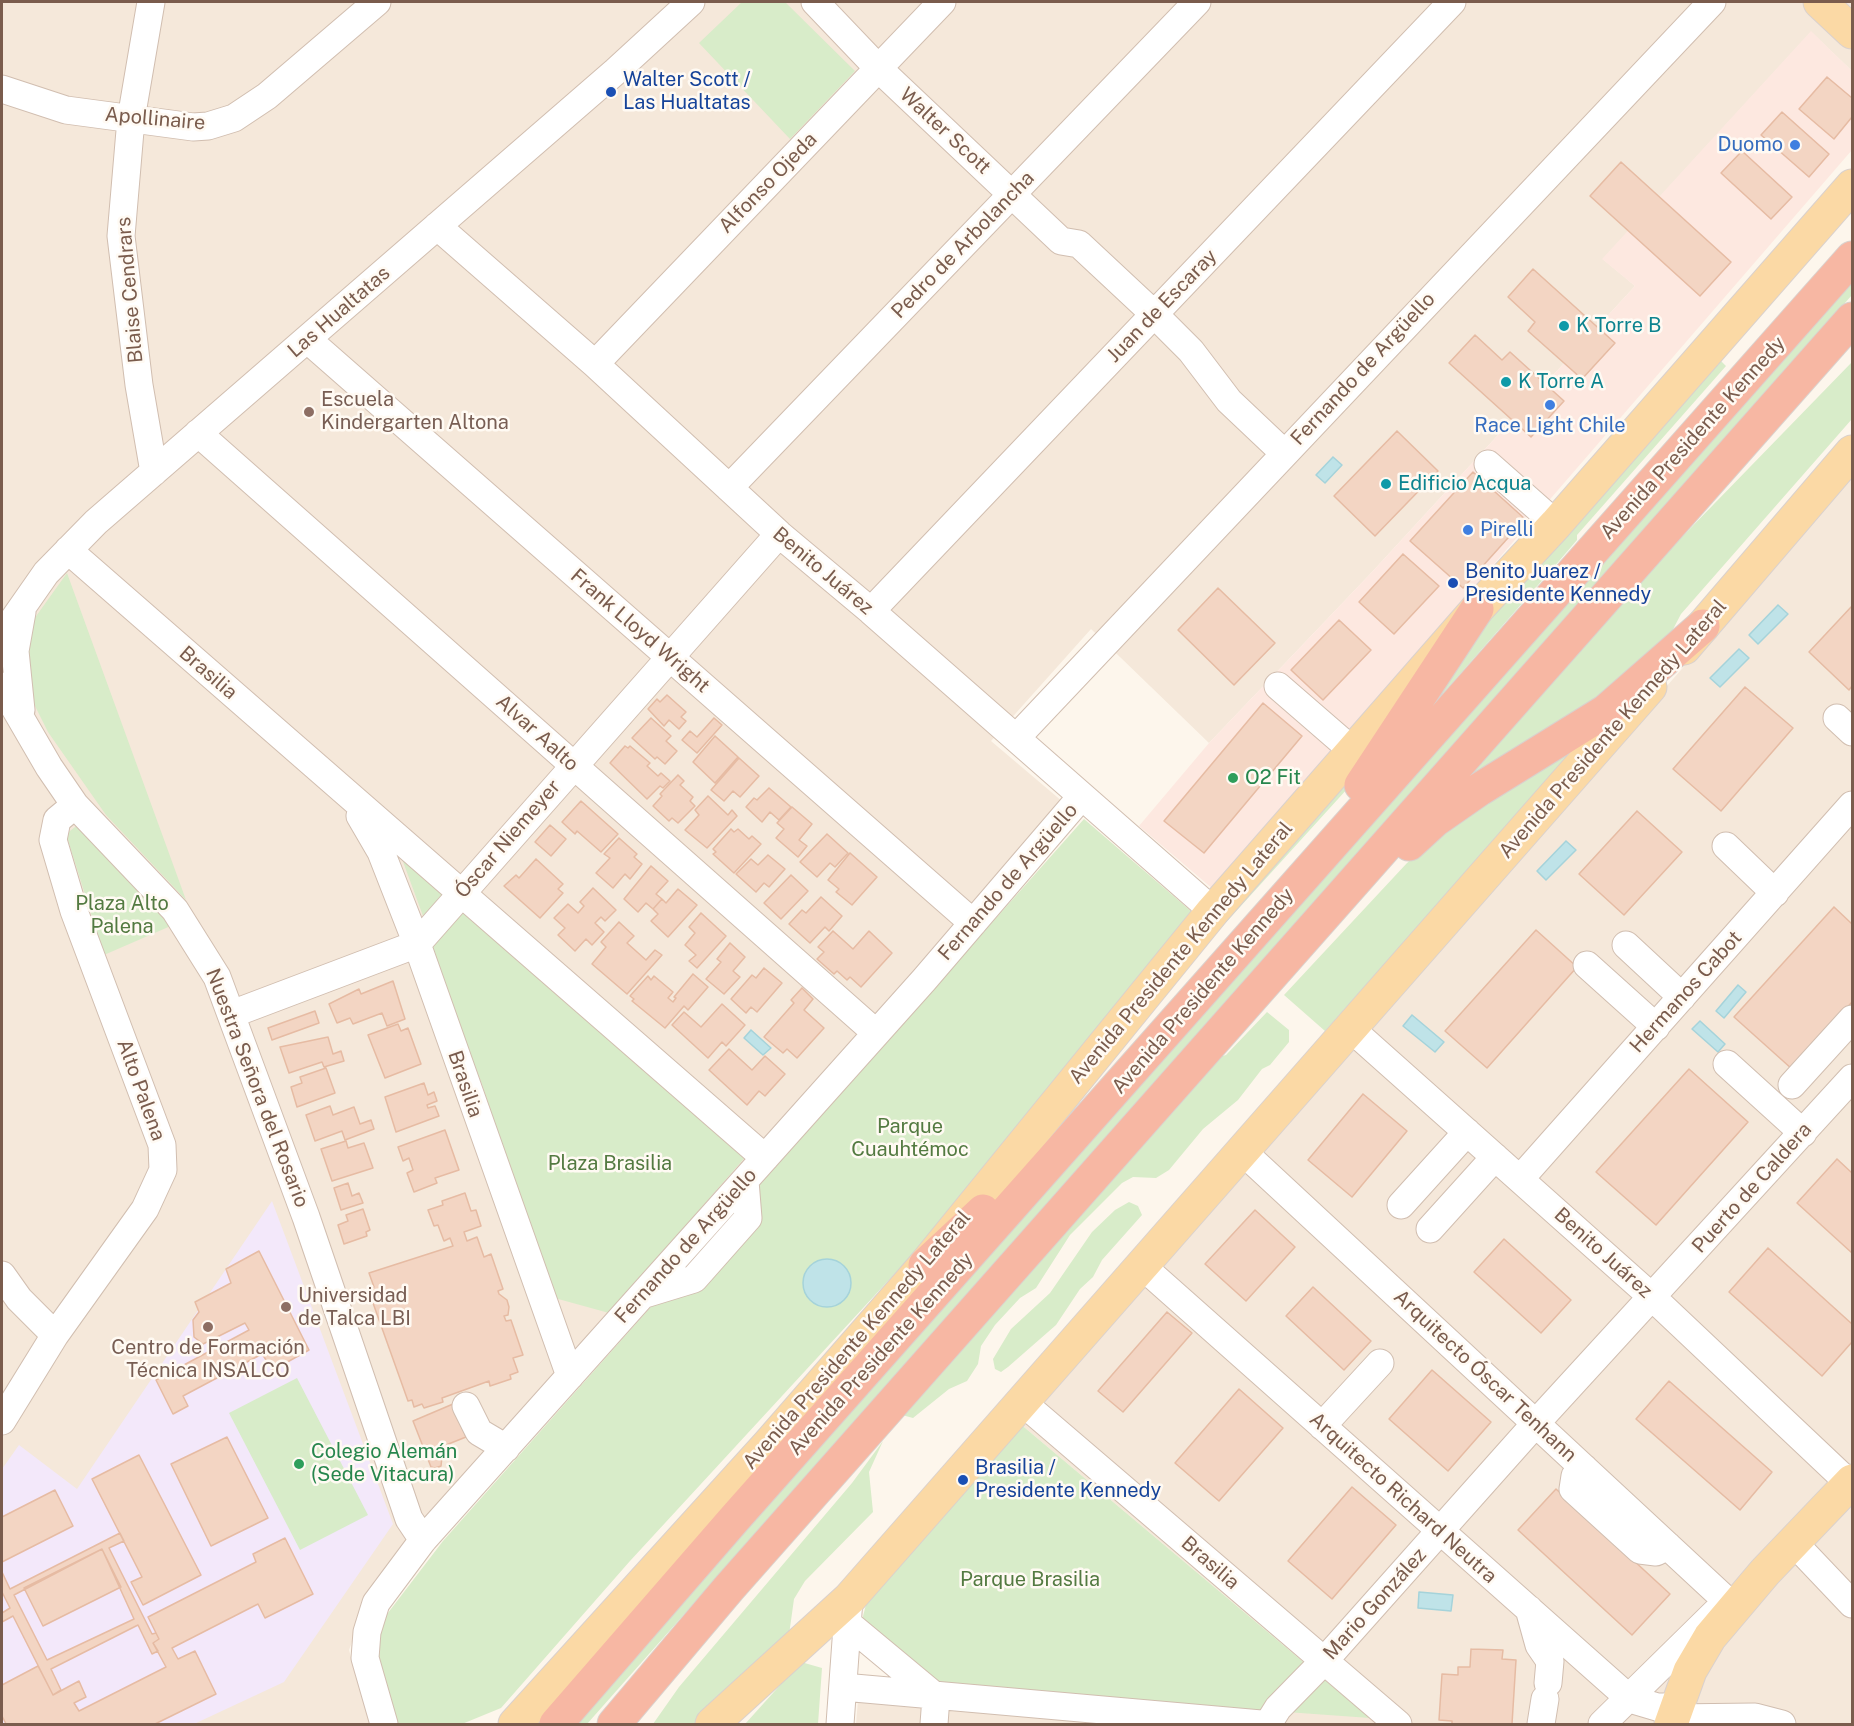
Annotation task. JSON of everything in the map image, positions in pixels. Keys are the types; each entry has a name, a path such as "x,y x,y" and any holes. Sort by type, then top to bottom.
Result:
{"highway":[{"name":"Avenida Presidente Kennedy","path":"556,1725 727,1527 1852,258"},
{"name":"Avenida Presidente Kennedy","path":"614,1725 729,1588 1852,319"},
{"path":"1276,907 1379,760 1477,609"},
{"path":"1288,954 1434,821 1480,789 1606,711 1703,626"},
{"path":"925,1265 1137,1066"},
{"path":"639,1725 729,1588"}],"main road":[{"path":"1820,2 1852,32"},
{"name":"Avenida Presidente Kennedy Lateral","path":"515,1725 769,1444 925,1265 1213,911 1852,186"},
{"name":"Avenida Presidente Kennedy Lateral","path":"712,1725 848,1611 1022,1402 1703,626 1852,452"},
{"path":"1673,1717 1690,1671 1710,1637 1765,1572 1795,1544 1851,1483"},
{"path":"497,1725 543,1692"}],"street":[{"name":"Blaise Cendrars","path":"151,2 131,119 121,236 139,385 154,472"},
{"name":"Apollinaire","path":"2,89 66,110 193,127 208,126 234,118 267,96 377,2"},
{"name":"Las Hualtatas","path":"11,617 68,550 154,472 616,71 691,2"},
{"name":"Walter Scott","path":"815,2 878,68 1061,241 1078,244 1154,314 1191,351 1229,401 1284,453"},
{"name":"Alfonso Ojeda","path":"595,364 942,2"},
{"name":"Pedro de Arbolancha","path":"729,488 1197,2"},
{"name":"Juan de Escaray","path":"871,611 1452,2"},
{"name":"Fernando de Argüello","path":"1016,738 1712,2"},
{"name":"Benito Juárez","path":"437,226 595,364 779,534 871,611 1213,911"},
{"name":"Frank Lloyd Wright","path":"307,339 973,923"},
{"name":"Alvar Aalto","path":"198,433 875,1032"},
{"path":"1488,464 1556,524"},
{"name":"Óscar Niemeyer","path":"232,1014 417,944 779,534"},
{"name":"Brasilia","path":"68,550 765,1158"},
{"path":"11,617 16,676 24,726"},
{"name":"Nuestra Señora del Rosario","path":"2,686 24,726 75,805 175,910 205,953 232,1014 306,1217 409,1519 423,1540"},
{"path":"1278,686 1353,751"},
{"name":"Brasilia","path":"349,796 381,852 417,944 570,1376"},
{"name":"Fernando de Argüello","path":"384,1725 365,1658 367,1632 376,1604 423,1540 745,1181 1081,797"},
{"name":"Alto Palena","path":"2,1421 55,1335 145,1209 160,1180 164,1159 160,1139 75,911 53,840 57,820 75,805"},
{"name":"Hermanos Cabot","path":"1520,1179 1852,805"},
{"path":"1726,846 1775,893"},
{"path":"1626,945 1682,997"},
{"path":"1587,965 1656,1027"},
{"path":"1792,1084 1852,1019"},
{"name":"Benito Juárez","path":"1350,1028 1652,1297 1851,1483"},
{"path":"1727,1064 1803,1132"},
{"name":"Puerto de Caldera","path":"1652,1297 1852,1078"},
{"path":"1401,1205 1467,1132"},
{"name":"Arquitecto Óscar Tenhann","path":"1242,1151 1727,1601"},
{"path":"1430,1229 1495,1157"},
{"name":"Arquitecto Richard Neutra","path":"1142,1266 1630,1699 1657,1707 1673,1717 1755,1717 1782,1725"},
{"path":"2,1275 19,1299 55,1335"},
{"name":"Mario González","path":"1268,1725 1278,1708 1324,1661 1536,1423 1652,1297"},
{"path":"1322,1426 1380,1363"},
{"name":"Brasilia","path":"1022,1402 1398,1725"},
{"path":"466,1406 479,1432 506,1448"},
{"path":"1795,1544 1852,1604"},
{"path":"1602,1725 1727,1601 1765,1572"},
{"path":"1529,1609 1539,1645 1550,1660 1545,1702"},
{"path":"840,1725 848,1611"},
{"path":"848,1611 936,1697 934,1725"},
{"path":"843,1687 936,1697 989,1713 1261,1725"}],"shaded area":[{"path":"2,2 1852,2 1852,71 1811,32 1603,259 1635,286 1372,572 1209,743 1091,629 991,741 1063,802 375,1580 349,1650 370,1724 2,1724"},
{"path":"1811,31 1852,71 1852,150 1213,889 1139,826 1209,743 1372,572 1635,286 1602,259"},
{"path":"1852,476 1852,1724 856,1724 858,1700 951,1688 1369,1717 1018,1422"},
{"path":"272,1201 393,1524 284,1682 194,1724 2,1724 2,1469 19,1445 77,1489"}],"green space":[{"path":"742,2 785,2 855,71 790,139 699,43"},
{"path":"1852,281 1852,295 587,1724 573,1724"},
{"path":"1719,359 1726,366 1577,535 1577,540 1432,706 1438,677"},
{"path":"1852,362 1852,419 1681,614 1669,637 1614,693 1447,801 1679,540"},
{"path":"67,573 186,900 106,815 48,732 9,654"},
{"path":"1393,728 1348,788 1220,929 1214,923"},
{"path":"1579,745 1325,1031 1284,995 1407,863 1442,833"},
{"name":"Parque Cuauhtémoc","path":"1084,819 1199,918 969,1193 630,1561 501,1708 462,1724 398,1724 378,1660 381,1622 443,1541"},
{"name":"Plaza Alto Palena","path":"79,824 173,925 104,955 66,834"},
{"path":"398,848 448,889 423,916"},
{"name":"Plaza Brasilia","path":"465,909 748,1154 609,1313 551,1297 482,1084 427,947"},
{"path":"1267,1012 1289,1030 1289,1042 1270,1065 1262,1069 1238,1100 1203,1129 1169,1170 1156,1178 1133,1177 1122,1183 1070,1235 1036,1288 1020,1298 995,1325 981,1346 978,1364 967,1381 949,1389 913,1418 902,1415 1219,1057 1226,1055"},
{"path":"1129,1202 1138,1206 1142,1215 1102,1260 1093,1277 1080,1289 1056,1325 1008,1367 1001,1372 995,1369 993,1359 1011,1329 1050,1293 1092,1232 1115,1210"},
{"name":"Colegio Alemán (Sede Vitacura)","path":"297,1378 368,1515 300,1550 229,1413"},
{"name":"Parque Brasilia","path":"1018,1422 1370,1718 951,1688 936,1683 861,1624 871,1585"},
{"path":"883,1441 869,1472 873,1512 805,1581 794,1599 789,1635 694,1724 653,1724 679,1687 852,1483"},
{"path":"801,1662 822,1668 818,1724 745,1724"}],"water":[{"path":"1333,457 1342,465 1325,483 1316,475"},
{"path":"1778,605 1788,614 1758,644 1749,635"},
{"path":"1739,649 1749,658 1720,687 1710,678"},
{"path":"1566,841 1576,850 1546,880 1537,871"},
{"path":"1738,985 1746,992 1724,1018 1716,1011"},
{"path":"1412,1015 1444,1042 1435,1052 1403,1026"},
{"path":"1700,1021 1725,1044 1718,1052 1692,1029"},
{"path":"751,1030 771,1048 763,1055 744,1038"},
{"path":"822,1259 832,1259 844,1266 851,1278 851,1288 844,1300 832,1307 822,1307 807,1296 803,1288 803,1278 814,1263"},
{"path":"1419,1592 1453,1595 1451,1611 1418,1608"}],"building":[{"path":"1827,77 1852,98 1852,117 1834,139 1799,109"},
{"name":"Duomo","path":"1782,112 1829,154 1809,177 1761,135"},
{"path":"1742,151 1792,197 1771,219 1721,173"},
{"path":"1621,162 1731,262 1700,296 1590,196"},
{"name":"K Torre B","path":"1533,269 1615,343 1582,379 1528,331 1535,322 1508,297"},
{"name":"K Torre A","path":"1475,335 1502,360 1510,352 1564,401 1531,437 1449,363"},
{"name":"Edificio Acqua","path":"1397,431 1438,471 1375,536 1334,496"},
{"name":"Pirelli","path":"1473,472 1525,519 1463,588 1410,541"},
{"path":"1403,554 1439,586 1394,634 1359,602"},
{"path":"1218,588 1275,643 1234,685 1178,630"},
{"path":"1852,606 1852,686 1849,690 1809,652"},
{"path":"1339,620 1371,650 1323,700 1291,670"},
{"path":"1745,687 1793,728 1721,811 1673,769"},
{"path":"667,695 686,712 681,717 686,721 679,729 669,720 664,726 648,709 657,699 660,702"},
{"name":"O2 Fit","path":"1263,703 1302,736 1204,853 1164,821"},
{"path":"651,718 671,736 666,741 677,751 665,764 657,757 655,759 632,738"},
{"path":"714,718 722,725 697,753 682,740 690,731 697,737"},
{"path":"715,736 738,757 715,783 693,762"},
{"path":"625,746 628,748 630,746 650,763 647,766 658,776 661,773 670,781 663,788 660,786 647,799 610,763"},
{"path":"739,758 759,776 740,797 733,791 724,801 711,790"},
{"path":"678,775 684,781 680,785 693,797 690,801 695,806 678,823 672,818 669,821 653,806 662,796 660,794"},
{"path":"769,788 791,807 779,820 770,812 762,822 746,807 754,798 757,800"},
{"path":"708,796 728,815 732,810 737,816 707,848 685,830 699,815 695,810"},
{"path":"581,801 618,834 601,852 577,831 575,834 562,822"},
{"path":"792,807 812,824 799,840 807,846 798,857 776,838 784,829 777,823"},
{"path":"1637,811 1682,852 1624,915 1579,874"},
{"path":"550,825 566,839 551,856 535,842"},
{"path":"731,829 734,832 738,829 749,839 752,836 761,844 734,873 713,854 716,852 713,849"},
{"path":"827,834 848,853 835,867 830,863 817,877 800,862"},
{"path":"619,838 637,854 634,857 642,864 630,879 625,874 613,888 596,873 610,858 604,854"},
{"path":"850,853 877,877 852,905 836,892 839,889 828,880"},
{"path":"768,855 785,869 769,887 764,883 756,892 736,874 751,859 758,865"},
{"path":"536,859 563,884 558,889 563,893 540,918 504,886 516,875 519,878"},
{"path":"651,866 668,881 656,894 662,899 653,909 646,903 638,912 624,899"},
{"path":"791,875 808,891 781,919 764,903"},
{"path":"593,888 616,910 605,921 601,917 595,923 604,932 592,945 586,939 575,951 558,935 565,928 554,918 568,904 578,913 584,906 580,902"},
{"path":"678,889 697,905 668,937 651,921 658,914 653,909 662,899 666,903"},
{"path":"821,897 842,916 829,931 825,927 810,943 789,924 802,910 806,913"},
{"path":"1834,907 1852,924 1852,1002 1792,1069 1734,1017"},
{"path":"701,913 726,936 697,968 689,961 696,955 685,945 695,933 689,927"},
{"path":"619,922 634,936 627,943 646,960 655,950 662,955 627,994 592,964 606,947 601,942"},
{"path":"1536,930 1577,967 1487,1068 1445,1031"},
{"path":"833,931 853,949 869,931 892,953 861,987 850,977 847,980 837,971 834,974 817,959 824,952 818,947"},
{"path":"730,943 745,957 733,971 740,977 724,994 706,979 721,962 717,959"},
{"path":"764,968 782,983 757,1012 751,1007 746,1013 731,999 752,975 756,978"},
{"path":"693,974 708,987 688,1010 684,1006 665,1028 632,1001 634,999 630,996 648,976 651,980 654,976 673,992 668,998 673,1002 676,998 674,997"},
{"path":"393,981 405,1019 387,1026 382,1013 353,1024 350,1018 337,1023 329,1004 359,989 361,994"},
{"path":"802,988 813,999 804,1010 824,1028 797,1058 787,1049 783,1053 764,1037 794,1003 791,1000"},
{"path":"722,1004 745,1025 726,1046 722,1042 708,1058 672,1025 684,1012 701,1027"},
{"path":"315,1011 319,1023 272,1040 268,1028"},
{"path":"398,1024 401,1031 408,1028 421,1064 385,1078 368,1035"},
{"path":"328,1037 333,1054 341,1051 344,1061 324,1067 322,1062 289,1073 280,1047"},
{"path":"729,1049 752,1070 765,1056 785,1074 765,1096 759,1091 747,1105 709,1070"},
{"path":"326,1068 335,1093 297,1107 291,1087 302,1083 300,1077"},
{"path":"1689,1069 1748,1122 1656,1225 1596,1172"},
{"path":"424,1083 428,1095 434,1092 437,1101 427,1105 428,1108 435,1106 439,1116 396,1132 385,1097"},
{"path":"1363,1094 1407,1131 1352,1197 1308,1160"},
{"path":"330,1106 333,1115 354,1107 360,1124 371,1120 374,1129 345,1140 342,1131 315,1141 306,1115"},
{"path":"445,1130 459,1170 435,1178 437,1183 414,1192 407,1173 413,1170 409,1158 403,1161 398,1147"},
{"path":"346,1141 348,1148 364,1143 373,1168 332,1181 321,1149"},
{"path":"1837,1159 1852,1173 1852,1253 1797,1203"},
{"path":"348,1183 352,1196 359,1193 363,1203 341,1210 334,1188"},
{"path":"465,1193 471,1211 476,1210 481,1226 464,1232 467,1241 477,1237 484,1257 491,1254 503,1289 498,1291 499,1294 507,1300 509,1307 508,1315 504,1316 506,1321 511,1320 523,1355 513,1358 518,1372 510,1375 511,1379 490,1386 489,1381 442,1398 443,1402 424,1408 422,1404 414,1407 412,1400 408,1401 368,1289 374,1287 369,1273 453,1246 450,1238 444,1241 438,1225 434,1226 428,1210 443,1205 442,1201"},
{"path":"363,1209 370,1230 366,1232 367,1236 344,1244 338,1225 348,1221 346,1215"},
{"path":"1255,1210 1295,1247 1246,1301 1205,1264"},
{"path":"1504,1239 1571,1300 1541,1333 1474,1272"},
{"path":"1768,1248 1852,1324 1852,1342 1822,1376 1729,1292"},
{"path":"259,1251 309,1350 273,1370 262,1354 183,1396 188,1406 173,1414 156,1380 249,1330 245,1323 203,1344 194,1337 193,1320 199,1312 195,1302 231,1283 226,1269"},
{"path":"1313,1287 1371,1341 1344,1370 1286,1316"},
{"path":"1167,1312 1192,1333 1123,1412 1098,1391"},
{"path":"1432,1370 1491,1422 1448,1471 1389,1419"},
{"path":"1669,1381 1772,1472 1740,1510 1636,1419"},
{"path":"1239,1389 1283,1428 1219,1501 1175,1463"},
{"path":"453,1404 466,1437 446,1445 449,1454 442,1457 441,1466 431,1467 413,1421"},
{"name":"Colegio Alemán (Sede Vitacura)","path":"227,1437 268,1518 211,1546 171,1464"},
{"path":"139,1455 201,1575 143,1605 131,1582 142,1577 92,1479"},
{"path":"1352,1487 1396,1525 1332,1599 1288,1561"},
{"path":"1556,1489 1670,1594 1632,1635 1518,1530"},
{"path":"55,1490 73,1526 2,1562 2,1517"},
{"path":"120,1533 124,1541 109,1548 152,1634 156,1633 159,1639 153,1643 158,1651 152,1654 138,1625 51,1669 61,1690 53,1695 13,1616 2,1622 2,1613 10,1608 2,1592 2,1572 10,1589","holes":["102,1549 134,1619 47,1660 14,1595"]},
{"path":"285,1538 313,1594 265,1618 258,1604 172,1648 178,1659 195,1651 216,1694 155,1724 6,1724 2,1716 2,1685 38,1666 53,1695 79,1681 86,1697 74,1703 79,1711 166,1667 153,1643 159,1639 148,1617 256,1562 253,1554"},
{"path":"102,1549 121,1587 43,1626 24,1588"},
{"path":"1471,1649 1503,1650 1502,1659 1516,1660 1512,1724 1452,1724 1452,1721 1439,1720 1442,1674 1458,1675 1458,1667 1470,1667"}],"place":[{"name":"Walter Scott / Las Hualtatas","path":"611,92"},
{"name":"Duomo","path":"1795,145"},
{"name":"K Torre B","path":"1564,326"},
{"name":"K Torre A","path":"1506,382"},
{"name":"Race Light Chile","path":"1550,405"},
{"name":"Escuela Kindergarten Altona","path":"309,412"},
{"name":"Edificio Acqua","path":"1386,484"},
{"name":"Pirelli","path":"1468,530"},
{"name":"Benito Juarez / Presidente Kennedy","path":"1453,583"},
{"name":"O2 Fit","path":"1233,778"},
{"name":"Universidad de Talca LBI","path":"286,1307"},
{"name":"Centro de Formación Técnica INSALCO","path":"208,1327"},
{"name":"Colegio Alemán (Sede Vitacura)","path":"299,1464"},
{"name":"Brasilia / Presidente Kennedy","path":"963,1480"}]}
